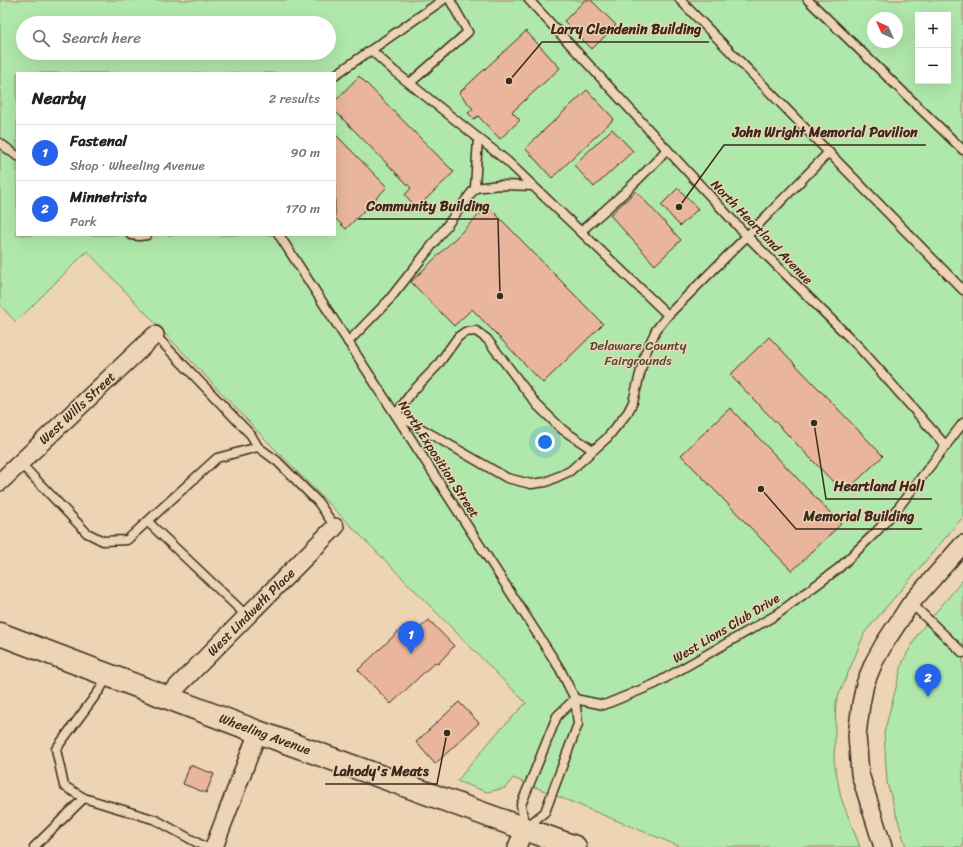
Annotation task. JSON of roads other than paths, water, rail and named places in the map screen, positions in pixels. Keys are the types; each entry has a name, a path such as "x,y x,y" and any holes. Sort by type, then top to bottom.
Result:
{"main road":[{"name":"Wheeling Avenue","path":"0,634 258,732 521,838 576,847"}],"street":[{"name":"West Wills Street","path":"0,482 155,335"},
{"name":"West Lindweth Place","path":"167,697 334,528"},
{"path":"883,847 860,774 857,735 865,684 874,662 884,644 911,603 963,544"},
{"path":"214,847 258,732"}],"lane":[{"path":"336,74 442,0"},
{"path":"410,83 468,32 450,0"},
{"name":"North Heartland Avenue","path":"529,0 747,236 859,348 946,446"},
{"path":"680,0 963,290"},
{"path":"808,0 963,150"},
{"path":"371,50 507,161 668,316"},
{"path":"348,342 389,300 475,188 478,138"},
{"path":"0,143 16,155"},
{"path":"580,232 612,204 667,149"},
{"path":"593,450 563,430 537,405 487,339 476,331 465,332 458,337 437,366 412,392 396,414 508,478 531,484 546,482 570,471 607,438 628,412 645,354 656,330 829,152"},
{"path":"475,188 499,185 533,186"},
{"name":"North Exposition Street","path":"280,236 560,669 575,699"},
{"path":"155,335 251,435 258,448 277,461 318,502 334,528"},
{"name":"West Lions Club Drive","path":"575,699 604,705 655,684 776,615 839,568 875,533 898,508 963,423"},
{"path":"20,463 87,533 103,541 127,540 218,458 258,448"},
{"path":"148,522 247,616"},
{"path":"911,603 963,653"},
{"path":"107,675 101,688 56,749 64,786 84,798 156,820 205,847"},
{"path":"521,838 521,805 557,716 575,699"},
{"path":"521,838 545,812 578,724 575,699"},
{"path":"34,847 84,798"}],"place":[{"name":"Larry Clendenin Building","path":"509,81"},
{"name":"John Wright Memorial Pavilion","path":"679,207"},
{"name":"Community Building","path":"500,296"},
{"name":"Heartland Hall","path":"814,423"},
{"name":"Memorial Building","path":"761,489"},
{"name":"Fastenal","path":"411,654"},
{"name":"Minnetrista","path":"928,697"},
{"name":"Lahody's Meats","path":"447,733"}],"park label":[{"name":"Delaware County Fairgrounds","path":"638,352"}]}
